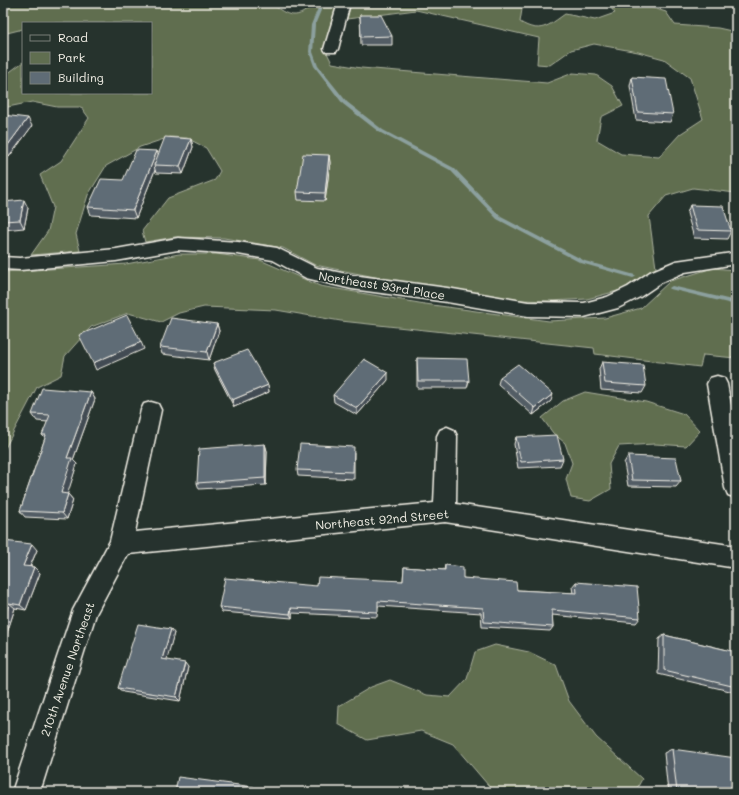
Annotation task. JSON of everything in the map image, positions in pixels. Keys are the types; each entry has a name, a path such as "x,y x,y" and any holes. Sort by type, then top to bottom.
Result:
{"street":[{"path":"331,49 344,3"},
{"name":"Northeast 93rd Place","path":"3,263 20,264 101,256 178,244 238,248 277,254 312,273 359,283 528,309 584,310 612,303 634,292 656,277 682,266 732,259"},
{"path":"717,384 736,488"},
{"name":"210th Avenue Northeast","path":"26,792 85,610 121,544 151,410"},
{"path":"445,512 447,436"},
{"name":"Northeast 92nd Street","path":"121,544 445,512 736,557"}],"green space":[{"path":"3,3 271,3 288,14 298,15 303,13 314,3 341,3 325,49 332,63 361,68 547,83 573,73 596,75 612,86 623,106 601,117 597,140 621,154 659,157 680,134 703,119 690,78 664,59 638,52 594,44 571,50 550,65 537,64 539,38 416,10 347,19 351,3 523,3 520,22 533,28 539,28 549,25 565,14 595,20 615,13 607,3 638,3 666,12 675,25 718,28 736,32 736,193 693,188 666,196 649,216 656,268 621,290 587,299 551,301 520,300 400,282 315,265 283,248 224,238 175,237 145,242 142,231 168,198 215,180 220,171 206,148 187,138 170,137 140,147 106,166 88,195 76,234 80,251 31,255 48,231 53,207 40,175 61,161 89,118 81,107 57,107 32,102 3,108 3,77 22,63 22,94 152,94 152,22 22,22 22,29 3,34"},
{"path":"179,254 216,254 260,260 320,286 425,304 549,321 605,318 641,308 670,281 713,268 735,270 736,358 703,355 700,367 595,354 594,348 341,321 276,310 204,307 179,313 161,322 128,313 91,327 65,356 61,375 37,387 3,452 3,272 126,264"},
{"path":"585,392 646,402 684,414 700,431 686,446 655,444 619,446 609,464 611,489 590,501 571,498 566,479 572,463 565,443 553,433 542,418 563,401"},
{"path":"495,645 529,652 556,665 569,701 596,737 642,779 635,792 494,792 453,744 421,731 367,740 338,724 339,706 371,687 390,680 427,695 450,697 467,679 475,652"}],"building":[{"path":"360,15 381,15 392,36 361,37"},
{"path":"632,77 666,79 673,114 638,112"},
{"path":"3,115 28,118 5,149 3,149"},
{"path":"165,137 191,139 180,166 154,165"},
{"path":"136,150 157,151 133,210 88,207 101,179 123,180"},
{"path":"303,154 329,155 325,193 297,192"},
{"path":"24,200 20,220 3,221 3,202"},
{"path":"690,205 723,206 731,231 697,230"},
{"path":"127,315 141,342 93,363 79,335"},
{"path":"171,318 217,324 207,352 160,347"},
{"path":"247,350 268,385 232,400 213,363"},
{"path":"417,358 467,359 469,381 418,381"},
{"path":"364,359 388,373 357,408 333,395"},
{"path":"602,362 643,365 646,386 605,383"},
{"path":"518,364 553,394 535,408 500,377"},
{"path":"42,388 91,392 67,458 72,458 61,493 68,494 62,513 20,511 46,435 42,435 50,415 32,414"},
{"path":"557,435 563,459 521,462 516,437"},
{"path":"265,444 265,478 197,483 199,449"},
{"path":"300,444 354,447 353,472 297,470"},
{"path":"628,456 676,458 681,481 632,480"},
{"path":"3,541 32,544 23,566 34,567 20,605 9,603 3,621"},
{"path":"445,565 463,567 463,578 516,582 517,590 577,593 576,582 637,587 640,618 552,610 553,627 484,622 483,608 378,601 378,612 291,608 290,614 219,607 225,578 317,586 318,577 403,581 404,567 445,570"},
{"path":"138,624 171,629 162,659 185,663 176,697 118,688"},
{"path":"664,635 736,652 736,687 664,670"},
{"path":"672,749 736,758 736,792 712,789 713,792 677,792"},
{"path":"178,777 254,787 253,792 175,792"}],"waterway":[{"path":"322,3 313,25 311,52 316,66 345,103 381,131 452,169 499,218 583,262 633,276"},
{"path":"672,288 736,303"}]}
